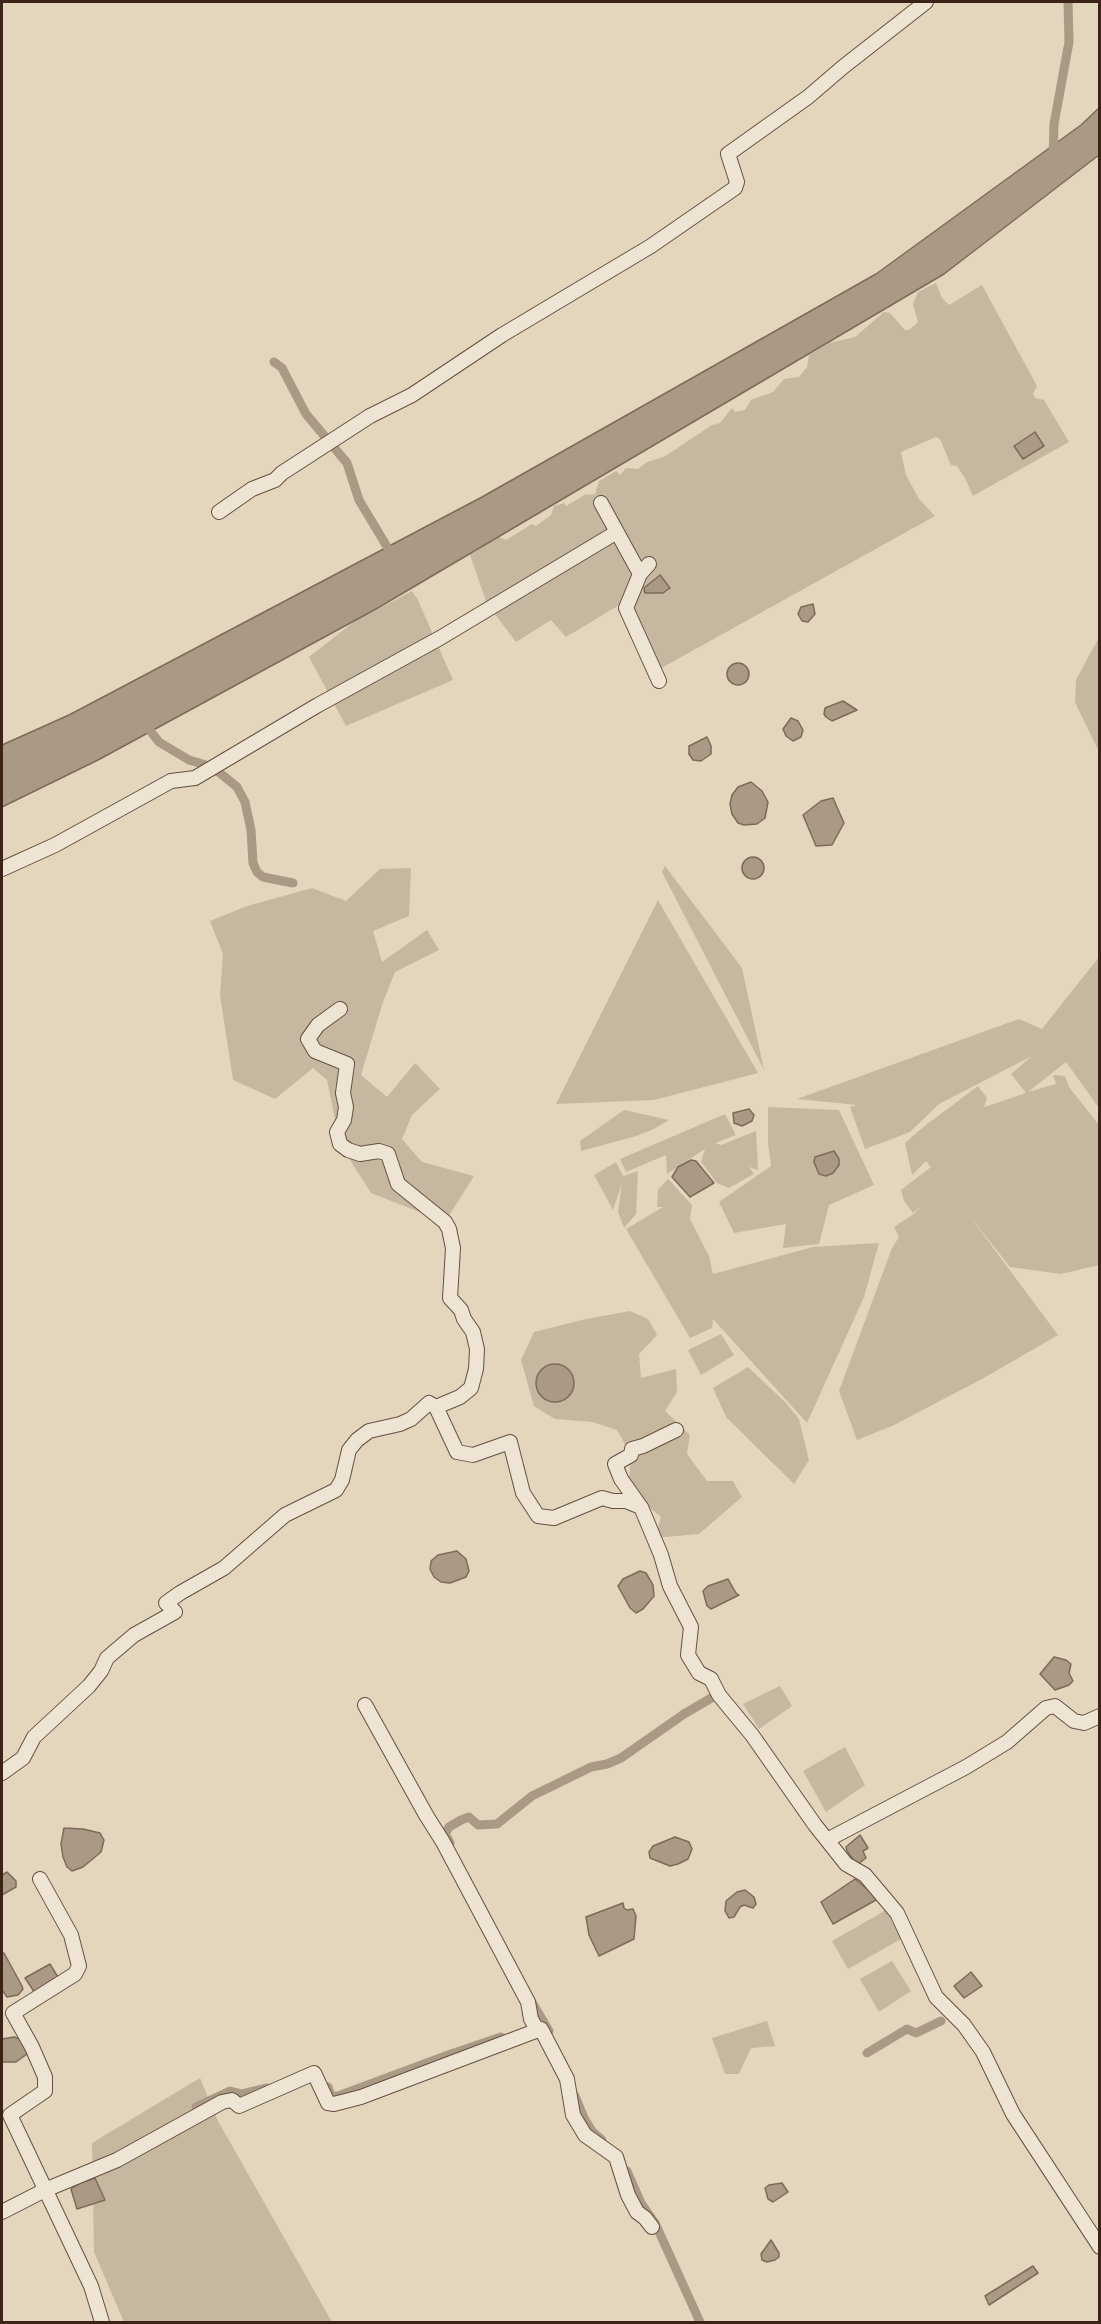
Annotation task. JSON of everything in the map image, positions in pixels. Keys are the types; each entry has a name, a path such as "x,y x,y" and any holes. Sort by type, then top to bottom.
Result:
{"street":[{"path":"219,512 252,489 275,480 370,416 412,394 502,335 651,246 735,188 737,182 728,154 808,97 926,2"},
{"path":"601,503 617,532 645,569 626,608 659,681"},
{"path":"2,869 55,845 171,782 195,778 440,638 617,532"},
{"path":"340,1009 318,1025 308,1039 315,1051 347,1064 343,1093 346,1107 344,1120 337,1132 340,1144 360,1154 379,1151 388,1154 398,1184 445,1222 452,1240 450,1298 473,1332 477,1349 476,1369 471,1388 460,1397 436,1407"},
{"path":"2,1773 23,1758 34,1737 89,1686 114,1651 134,1635 175,1611 166,1603 224,1568 285,1515 336,1490 342,1480 349,1450 357,1440 369,1431 411,1419 429,1402 436,1407 458,1452 473,1455 510,1442 523,1493 538,1515 554,1518 602,1498 626,1501 641,1507"},
{"path":"676,1430 632,1449 631,1455 615,1464 625,1485 641,1507 661,1556 670,1586 691,1627 688,1655 699,1673 711,1679 719,1695 752,1735 846,1864 864,1875 897,1913 936,1997 964,2025 982,2052 1013,2114 1100,2247"},
{"path":"365,1705 443,1842 523,1992 535,2026 541,2029 567,2079 573,2115 585,2135 616,2157 628,2195 637,2212 652,2227"},
{"path":"827,1840 966,1767 1007,1742 1046,1708 1055,1706 1074,1721 1084,1723 1100,1716"},
{"path":"40,1879 71,1935 79,1966 75,1974 14,2013 45,2077 45,2091 10,2115 91,2286 102,2322"},
{"path":"2,2212 45,2190 117,2160 222,2102 232,2100 240,2106 314,2073 328,2103 334,2104 361,2097 535,2026"}],"shaded area":[{"path":"1099,108 1099,155 944,274 376,609 98,760 2,807 2,745 69,715 482,497 876,274 1081,125"},
{"path":"936,283 942,298 949,305 982,285 1037,386 1033,394 1035,398 1044,400 1069,442 973,496 957,466 951,465 940,439 936,437 901,452 906,475 919,499 935,516 656,671 628,608 641,572 595,494 599,481 616,471 620,475 626,468 638,469 647,462 664,457 712,425 720,423 732,408 735,412 745,410 751,400 773,392 784,379 799,377 807,367 809,355 829,343 855,337 884,312 890,313 905,330 909,330 918,322 913,304 918,292"},
{"path":"1035,432 1044,446 1023,459 1014,446"},
{"path":"586,494 594,494 614,530 487,604 470,555 499,537 506,540 532,524 536,526 551,515 554,506 564,503 566,506"},
{"path":"616,533 639,574 621,604 566,637 551,620 516,642 491,609"},
{"path":"660,575 670,588 663,593 645,593 644,588"},
{"path":"412,591 453,680 346,726 309,657 355,621"},
{"path":"813,604 815,614 808,622 802,621 798,614 801,607"},
{"path":"1099,637 1100,752 1075,702 1076,680"},
{"path":"734,663 742,663 749,670 749,678 742,685 734,685 727,678 727,670"},
{"path":"843,701 857,710 832,721 826,717 825,708"},
{"path":"791,718 798,721 803,730 801,737 793,741 786,736 783,729"},
{"path":"707,737 711,746 711,754 701,761 693,760 689,754 689,746"},
{"path":"751,782 762,791 768,802 765,818 757,824 744,825 738,823 732,814 730,804 732,795 738,787"},
{"path":"833,798 844,823 832,845 816,846 803,815 821,801"},
{"path":"753,857 763,864 764,868 757,878 753,879 743,872 742,868 749,858"},
{"path":"665,866 742,968 764,1070 662,872"},
{"path":"411,868 409,916 373,931 382,962 427,930 439,950 395,972 383,1002 361,1075 387,1097 415,1063 440,1089 412,1115 402,1139 422,1162 474,1176 445,1222 371,1193 340,1144 327,1080 313,1068 275,1099 233,1080 220,995 223,954 210,921 247,906 312,888 346,901 380,869"},
{"path":"658,900 758,1073 654,1100 556,1104"},
{"path":"1099,957 1099,1108 1066,1062 1028,1092 1056,1084 1053,1075 1065,1076 1069,1087 1099,1125 1099,1265 1061,1274 1010,1267 968,1214 1058,1335 982,1379 892,1426 857,1440 839,1391 892,1248 899,1237 894,1227 915,1213 922,1205 913,1213 904,1201 901,1190 931,1167 926,1161 912,1175 905,1143 978,1086 987,1098 984,1107 1026,1093 1011,1074 1032,1056 939,1104 910,1132 865,1149 850,1107 857,1105 797,1099 1019,1019 1042,1029"},
{"path":"768,1107 839,1110 874,1185 829,1205 819,1244 783,1248 786,1224 734,1233 719,1202 771,1166 768,1143"},
{"path":"749,1109 754,1115 752,1121 742,1126 734,1123 733,1113"},
{"path":"624,1110 669,1120 636,1136 581,1151 580,1141"},
{"path":"725,1114 736,1135 715,1143 721,1145 756,1131 758,1170 749,1167 754,1174 729,1188 717,1183 701,1162 705,1149 667,1174 666,1155 626,1172 620,1159"},
{"path":"834,1151 839,1159 839,1165 833,1173 826,1176 819,1174 814,1162 815,1157"},
{"path":"691,1160 696,1161 714,1183 690,1197 672,1177 678,1167"},
{"path":"616,1162 623,1176 638,1171 636,1214 624,1228 618,1212 622,1183 613,1210 594,1175"},
{"path":"668,1179 692,1205 690,1219 709,1256 713,1274 813,1247 879,1243 864,1297 807,1423 713,1319 712,1328 690,1338 626,1229 663,1207 657,1207 658,1190"},
{"path":"630,1311 648,1319 657,1335 639,1354 641,1378 676,1369 677,1392 665,1411 690,1435 687,1454 707,1481 733,1481 742,1497 699,1534 655,1538 661,1517 628,1490 631,1455 617,1430 593,1422 555,1419 534,1406 521,1360 534,1332"},
{"path":"721,1334 734,1355 701,1375 688,1350"},
{"path":"555,1364 568,1370 574,1383 568,1396 555,1402 542,1396 536,1383 542,1370"},
{"path":"748,1367 786,1403 799,1419 809,1460 794,1484 726,1417 713,1388"},
{"path":"457,1551 466,1559 469,1571 466,1577 450,1583 441,1582 434,1577 430,1569 431,1561 438,1555"},
{"path":"640,1571 646,1573 653,1585 654,1596 643,1609 636,1613 630,1608 618,1586 623,1579"},
{"path":"728,1579 739,1595 711,1609 707,1606 703,1591 708,1586"},
{"path":"1054,1657 1071,1664 1069,1673 1073,1681 1055,1690 1040,1674"},
{"path":"780,1686 792,1706 759,1729 743,1704"},
{"path":"845,1747 865,1785 826,1812 803,1771"},
{"path":"64,1828 100,1833 104,1840 101,1852 83,1867 72,1871 67,1867 63,1857 61,1844"},
{"path":"860,1835 868,1848 863,1851 866,1858 857,1865 846,1847"},
{"path":"675,1837 689,1842 692,1849 688,1859 670,1866 650,1858 649,1852 653,1846"},
{"path":"7,1872 16,1881 16,1887 2,1895 2,1875"},
{"path":"855,1879 871,1892 876,1900 833,1924 821,1902"},
{"path":"745,1890 754,1897 756,1904 753,1908 744,1905 740,1907 734,1917 729,1918 725,1911 726,1901 737,1892"},
{"path":"623,1903 627,1910 633,1909 636,1916 634,1939 599,1956 589,1935 586,1917"},
{"path":"886,1910 901,1939 848,1969 832,1941"},
{"path":"4,1953 23,1989 18,1995 7,1997 2,1990 2,1954"},
{"path":"892,1961 911,1991 879,2012 860,1979"},
{"path":"50,1964 59,1979 37,1996 25,1978"},
{"path":"971,1972 982,1986 964,1998 954,1986"},
{"path":"767,2021 775,2046 751,2048 739,2074 725,2074 712,2038"},
{"path":"14,2037 24,2040 27,2054 16,2062 2,2062 2,2039"},
{"path":"200,2078 218,2121 332,2322 124,2322 94,2252 92,2143"},
{"path":"95,2178 105,2200 77,2209 71,2189"},
{"path":"782,2183 788,2192 773,2202 768,2199 765,2188"},
{"path":"771,2240 779,2257 767,2262 762,2260 761,2254"},
{"path":"1033,2266 1038,2273 989,2305 985,2296"}],"waterway":[{"path":"1053,158 1054,124 1069,42 1068,2"},
{"path":"274,362 282,368 306,414 347,463 359,500 392,555"},
{"path":"145,724 159,742 189,760 220,773 237,787 245,802 251,830 253,863 257,872 263,877 293,883"},
{"path":"450,1843 445,1834 449,1827 461,1820 469,1817 478,1825 497,1824 532,1796 591,1767 621,1758 684,1714 713,1697"},
{"path":"532,2002 549,2031"},
{"path":"867,2053 907,2029 916,2033 941,2021"},
{"path":"328,2087 331,2096 338,2096 501,2037"},
{"path":"196,2107 230,2091 242,2094 267,2088"},
{"path":"575,2096 584,2118 592,2131 602,2140"},
{"path":"627,2171 641,2203 655,2223 700,2322"}]}
